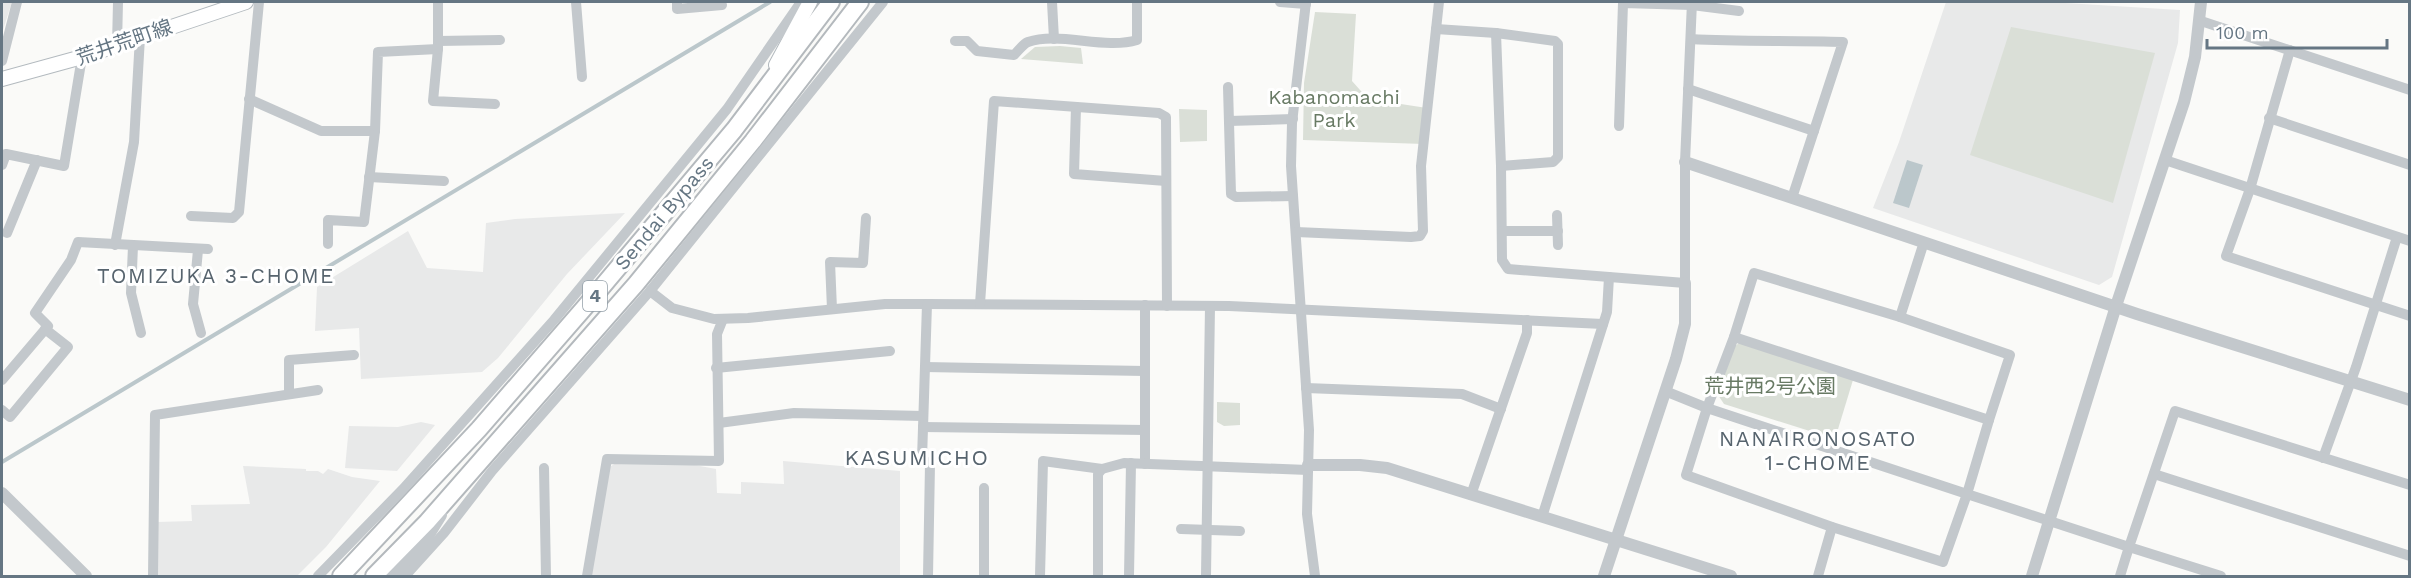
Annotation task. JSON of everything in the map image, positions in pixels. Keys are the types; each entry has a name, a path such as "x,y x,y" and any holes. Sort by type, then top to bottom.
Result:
{"highway":[{"name":"Sendai Bypass","path":"341,576 479,429 585,307 734,130 831,2"},
{"name":"Sendai Bypass","path":"374,576 427,522 643,275 753,141 860,2"}],"main road":[{"name":"荒井荒町線","path":"2,79 82,57 246,2"},
{"path":"761,93 810,2"}],"street":[{"path":"2,61 17,2"},
{"path":"117,45 118,2"},
{"path":"191,216 233,218 239,212 259,2"},
{"path":"438,2 438,45 433,101 495,105"},
{"path":"576,2 582,77"},
{"path":"676,2 677,9 722,5"},
{"path":"318,576 403,489 554,320 727,110 801,2"},
{"path":"405,576 444,533 492,471 650,291 882,2"},
{"path":"1052,2 1054,39"},
{"path":"955,41 967,41 977,51 1014,54 1027,42 1054,39 1125,43 1137,40 1137,2"},
{"path":"1280,2 1306,3 1293,119 1291,166 1306,388 1307,514 1315,576"},
{"path":"1296,232 1420,236 1423,231 1422,166 1438,2"},
{"path":"2032,576 2116,306 2184,102 2195,57 2201,21 2201,2"},
{"path":"1619,126 1623,3 1692,3 1739,10"},
{"path":"1604,576 1685,324 1685,162 1692,3"},
{"path":"2201,21 2409,90"},
{"path":"1436,29 1496,33 1555,41 1558,44 1558,158 1553,162 1501,166"},
{"path":"1496,33 1502,260 1509,269 1686,283"},
{"path":"115,245 134,142 140,37"},
{"path":"1690,39 1744,42 1777,40 1843,42 1792,198"},
{"path":"328,244 328,220 364,222 375,131 378,52 500,40"},
{"path":"2290,50 2250,189 2226,256 2409,315"},
{"path":"2,165 6,154 64,166 82,57"},
{"path":"1228,87 1231,194 1236,197 1293,196"},
{"path":"1688,89 1814,131"},
{"path":"249,99 321,131 375,131"},
{"path":"980,304 994,101 1159,113 1166,117 1167,306"},
{"path":"1076,107 1074,174 1166,181"},
{"path":"2269,118 2409,165"},
{"path":"1229,121 1293,119"},
{"path":"7,233 37,160"},
{"path":"2165,160 2409,241"},
{"path":"1685,162 2116,306 2409,400"},
{"path":"369,177 444,181"},
{"path":"1557,215 1558,245"},
{"path":"832,309 830,262 863,263 866,218"},
{"path":"1502,231 1558,231"},
{"path":"2323,458 2397,237"},
{"path":"1900,317 1924,242"},
{"path":"2,380 48,326 35,313 71,260 78,243 203,250 193,304 201,333"},
{"path":"134,246 131,293 141,333"},
{"path":"1754,273 1900,317 2010,355 1944,562 1832,527 1686,475 1707,408 1734,337 1754,273"},
{"path":"1542,517 1607,312 1609,277"},
{"path":"650,291 672,308 714,319 748,318 885,304 980,304 1210,306 1603,324"},
{"path":"927,304 922,459 930,464 928,576"},
{"path":"1145,305 1145,464"},
{"path":"1206,576 1210,306"},
{"path":"587,576 607,459 719,461 716,368 717,334 723,319"},
{"path":"1471,495 1527,333 1527,320"},
{"path":"2,410 10,417 68,347 45,328"},
{"path":"1734,337 1989,420"},
{"path":"716,368 890,351"},
{"path":"289,394 289,360 354,355"},
{"path":"925,367 1145,370"},
{"path":"1306,388 1462,394 1501,409"},
{"path":"153,576 154,415 318,390"},
{"path":"1665,391 1707,408 2221,576"},
{"path":"2121,576 2175,411 2409,485"},
{"path":"719,423 794,413 1145,430"},
{"path":"1040,576 1043,461 1102,469 1131,463 1308,467 1360,465 1387,468 1731,576"},
{"path":"1129,576 1131,463"},
{"path":"544,468 546,576"},
{"path":"1098,576 1098,474 1102,469"},
{"path":"2154,474 2409,556"},
{"path":"392,576 428,536 458,485"},
{"path":"984,488 984,576"},
{"path":"2,493 86,576"},
{"path":"1818,576 1832,527"},
{"path":"1181,529 1240,531"}],"shaded area":[{"path":"2,2 12,2 2,33"},
{"path":"1946,2 2049,2 2180,10 2178,43 2112,277 2099,285 1873,208 1899,142"},
{"path":"1907,160 1923,165 1909,208 1893,203"},
{"path":"625,213 567,274 498,358 482,372 361,379 359,328 315,331 317,287 408,231 427,268 483,272 486,223 515,219"},
{"path":"421,422 435,425 397,471 345,468 349,426 398,427"},
{"path":"783,461 900,471 900,576 590,576 608,468 616,463 684,463 716,469 717,493 741,494 741,482 784,484"},
{"path":"243,466 306,469 306,471 318,471 323,474 328,469 352,477 380,481 326,547 297,576 156,576 157,522 192,521 191,505 250,504"}],"green space":[{"name":"Kabanomachi Park","path":"1315,12 1356,14 1352,81 1368,99 1427,108 1424,144 1303,140 1304,83"},
{"path":"2011,27 2155,53 2113,203 1970,155"},
{"path":"1035,47 1081,48 1083,64 1021,59"},
{"path":"1179,109 1207,110 1207,141 1180,142"},
{"name":"荒井西2号公園","path":"1739,343 1853,380 1835,439 1724,404 1718,395 1734,347"},
{"path":"1217,402 1240,403 1240,425 1224,426 1217,422"}],"waterway":[{"path":"2,462 770,2"}],"district":[{"name":"TOMIZUKA 3-CHOME","path":"216,276"},
{"name":"NANAIRONOSATO 1-CHOME","path":"1818,451"},
{"name":"KASUMICHO","path":"917,457"}]}
